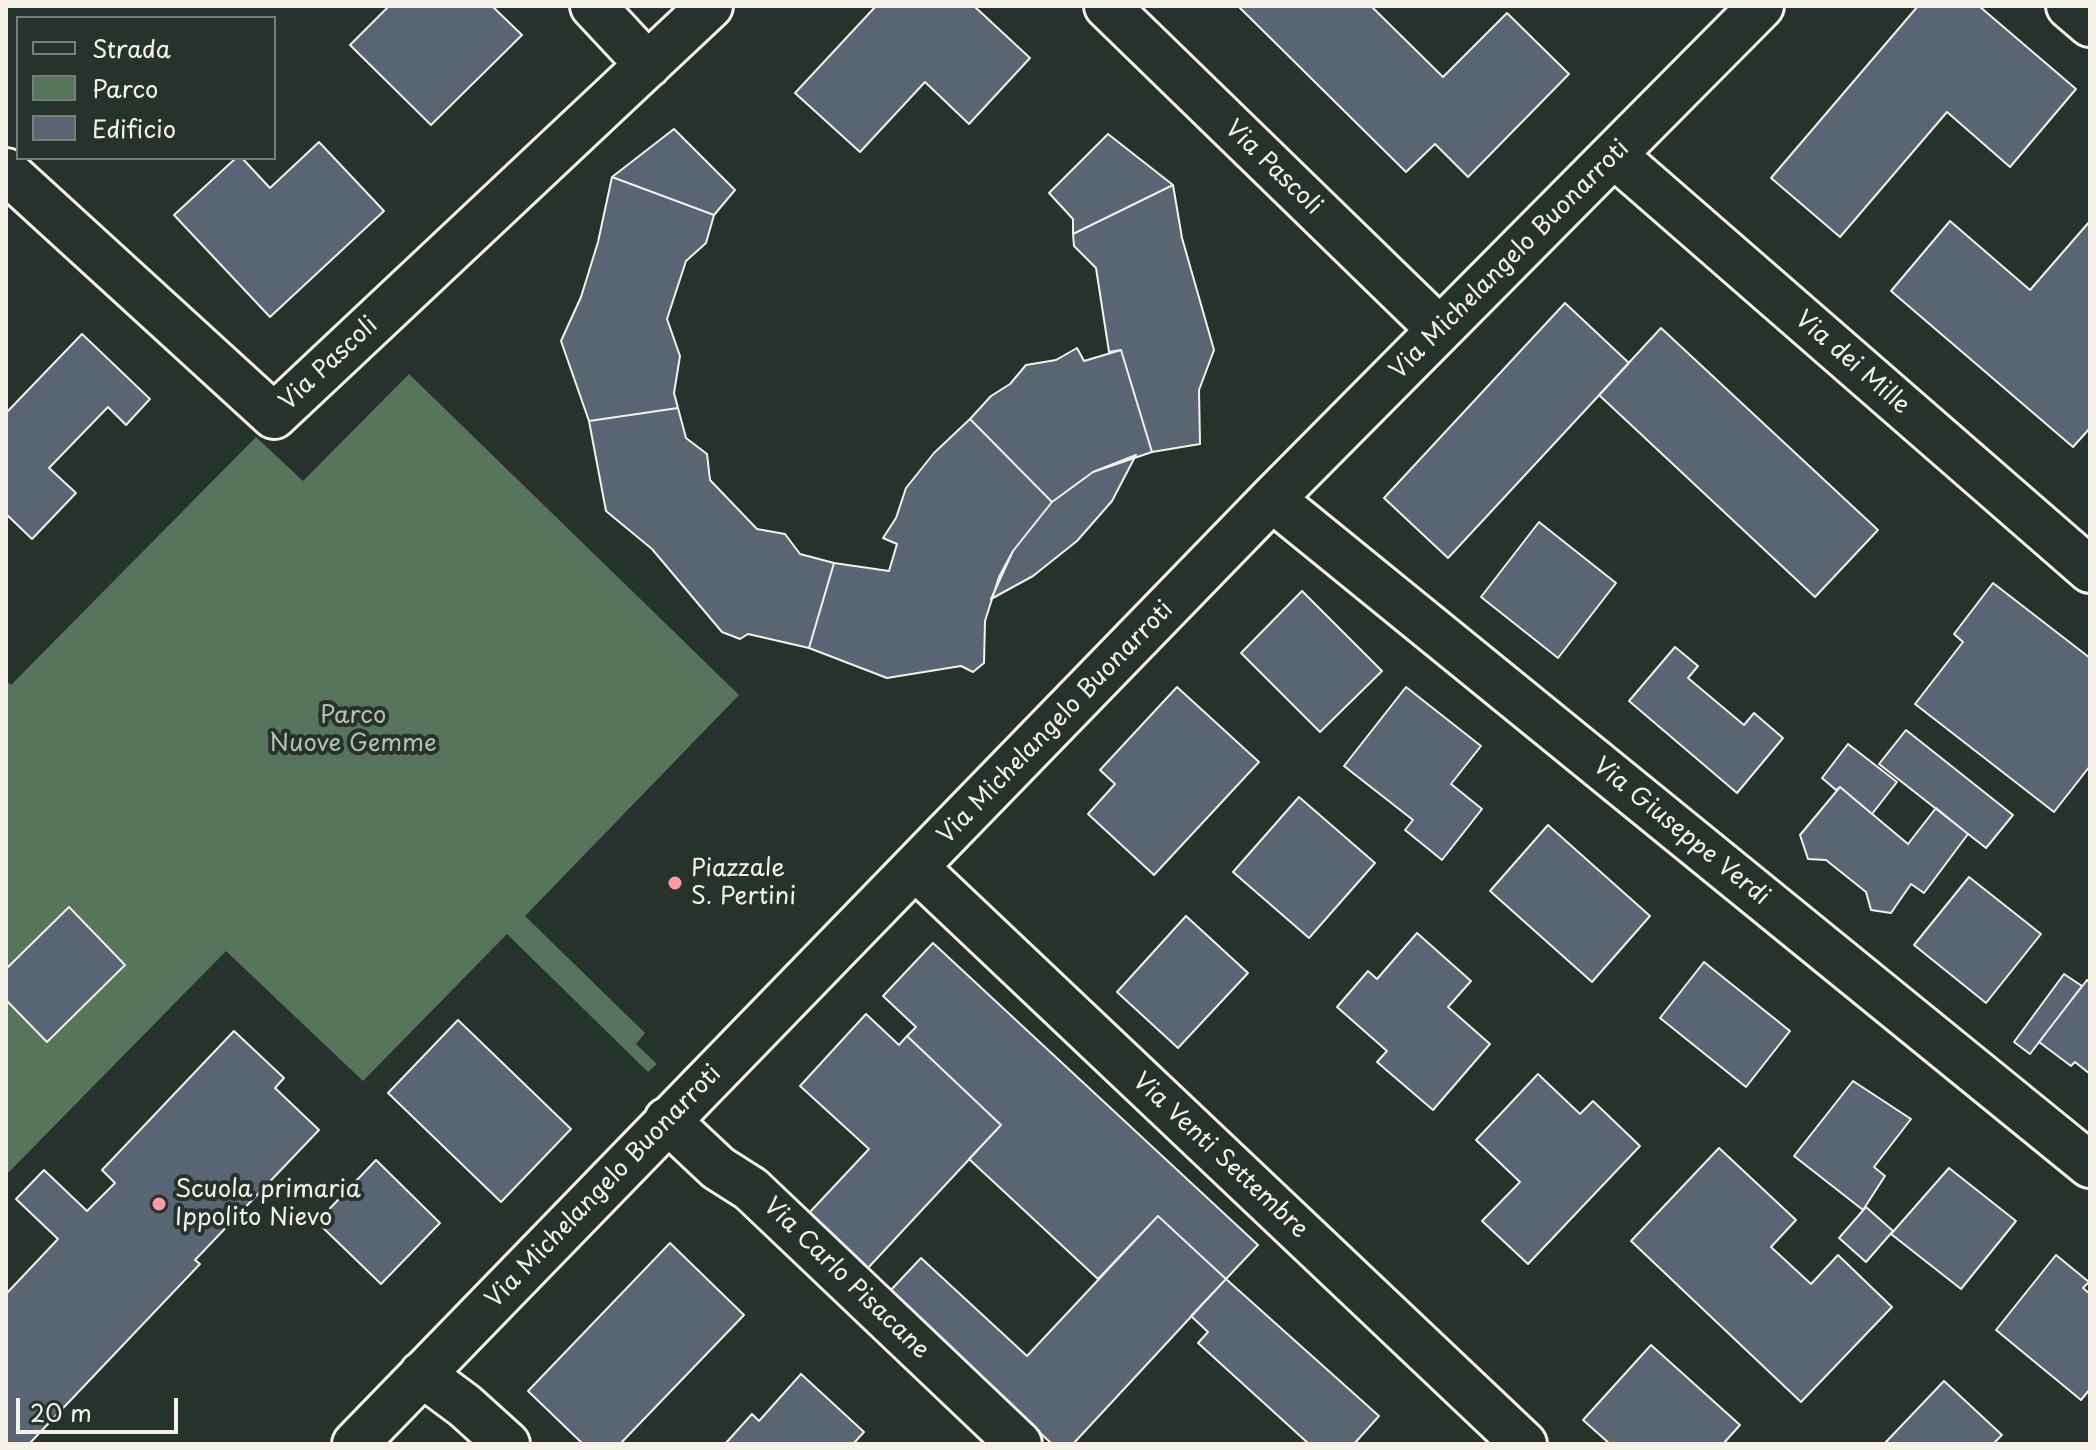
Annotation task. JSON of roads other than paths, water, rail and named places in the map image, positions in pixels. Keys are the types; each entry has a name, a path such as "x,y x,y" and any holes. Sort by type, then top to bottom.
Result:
{"street":[{"path":"593,6 648,65"},
{"name":"Via Pascoli","path":"6,171 274,416 710,6"},
{"name":"Via Pascoli","path":"1107,6 1439,329"},
{"name":"Via Michelangelo Buonarroti","path":"355,1444 1272,499 1761,6"},
{"path":"2069,6 2090,24"},
{"name":"Via dei Mille","path":"1615,156 2090,570"},
{"name":"Via Giuseppe Verdi","path":"1272,499 2090,1165"},
{"name":"Via Venti Settembre","path":"916,868 1524,1444"},
{"name":"Via Carlo Pisacane","path":"667,1120 718,1168 751,1189 1019,1444"},
{"path":"422,1374 465,1406 507,1444"}],"place":[{"name":"Piazzale S. Pertini","path":"675,883"},
{"name":"Scuola primaria Ippolito Nievo","path":"159,1204"}],"park label":[{"name":"Parco Nuove Gemme","path":"353,730"}]}
